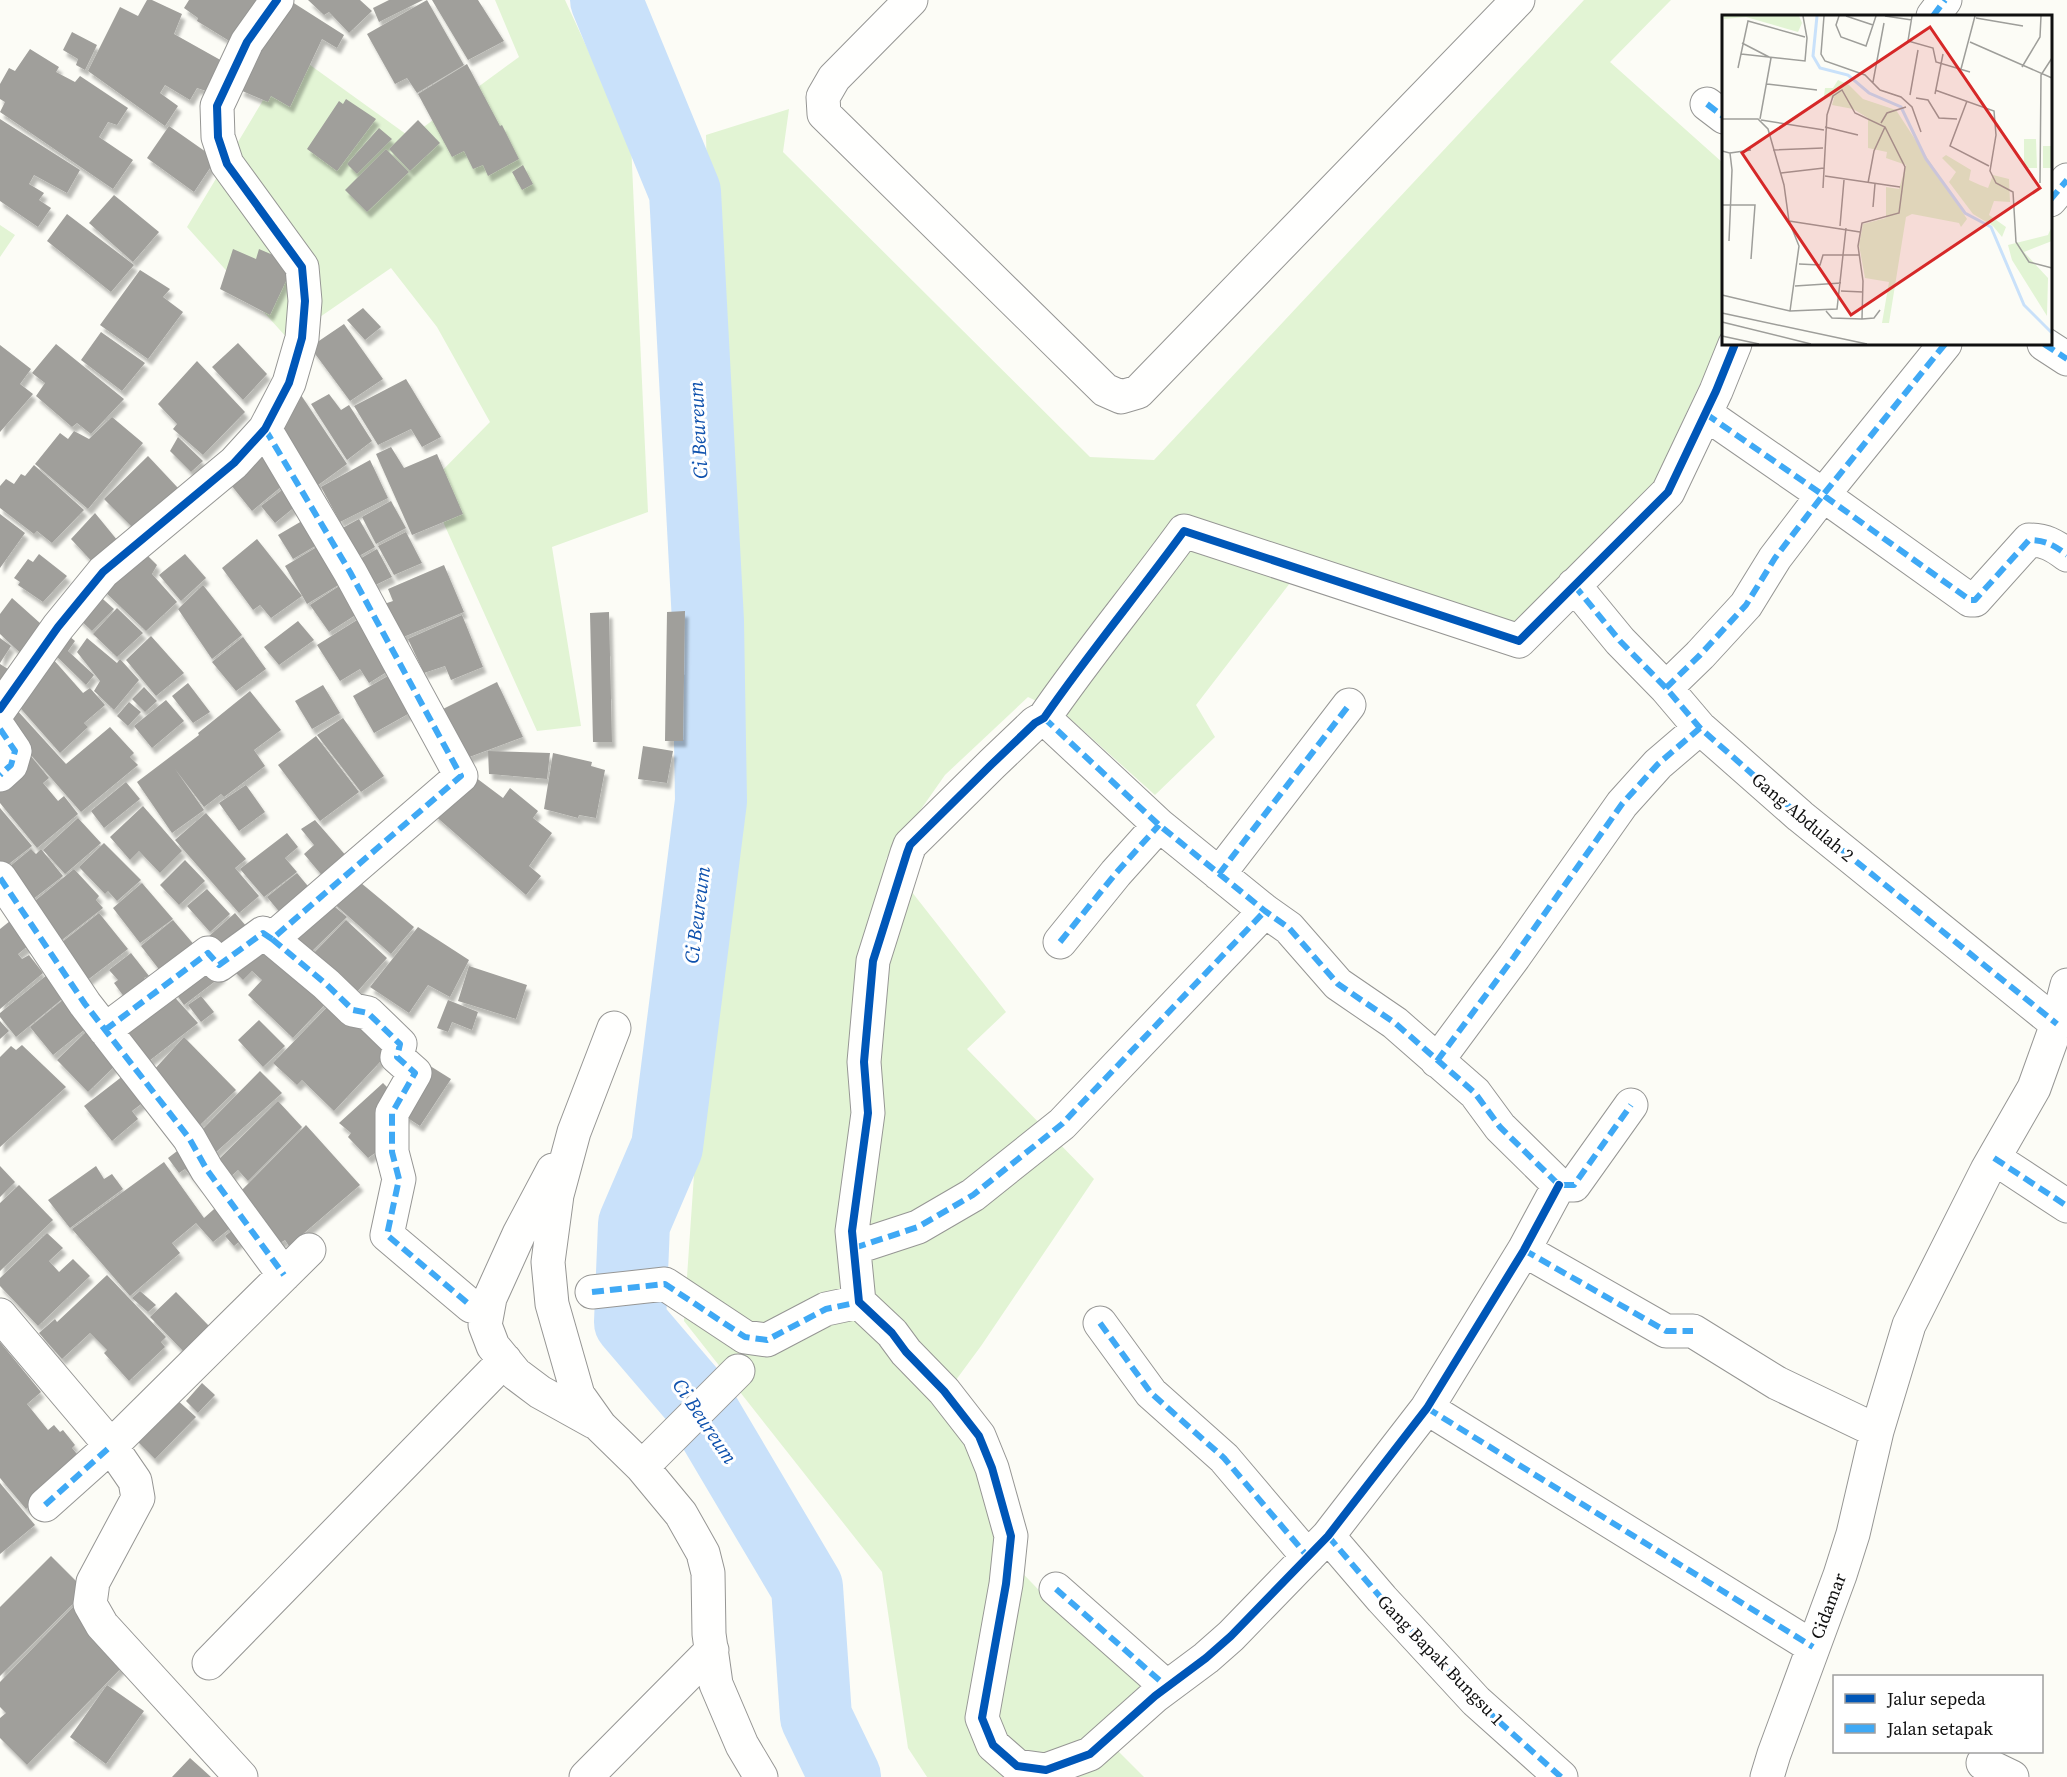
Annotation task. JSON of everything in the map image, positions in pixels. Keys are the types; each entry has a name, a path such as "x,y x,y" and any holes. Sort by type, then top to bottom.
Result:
{"street":[{"path":"0,709 58,627 103,572 234,463 264,429 289,383 302,338 305,301 302,267 227,164 218,137 217,106 247,42 276,0"},
{"path":"911,0 834,78 822,97 824,114 1105,390 1120,397 1138,392 1518,0"},
{"path":"1934,15 1945,0"},
{"path":"2052,198 2067,180"},
{"path":"1559,1185 1524,1250 1427,1408 1318,1546 1231,1636 1090,1754 1046,1770 1017,1766 993,1745 982,1718 1006,1584 1011,1536 992,1468 979,1436 944,1391 906,1352 892,1333 859,1302 852,1231 868,1113 864,1062 873,961 910,845 1035,723 1044,718 1083,662 1144,587 1184,531 1519,641 1668,492 1706,414 1735,345"},
{"path":"1666,688 1746,605 1775,558 1823,495 1944,345"},
{"path":"2046,345 2067,359"},
{"path":"1706,414 1966,597 1975,600 2029,540 2042,540 2053,544 2067,555"},
{"path":"264,429 350,572 460,776 272,939"},
{"name":"Gang Abdulah 2","path":"1574,585 1620,641 1666,688 1700,728 1800,816 2057,1024"},
{"path":"1219,874 1349,705"},
{"path":"1044,718 1159,825 1289,928 1338,984 1395,1023 1475,1093 1500,1127 1559,1185 1574,1185 1631,1105"},
{"path":"1437,1061 1514,957 1611,818 1658,764 1700,728"},
{"path":"0,729 15,751 11,765 0,775"},
{"path":"1060,942 1116,873 1159,825"},
{"path":"0,878 85,1004 189,1138 207,1170 284,1275"},
{"path":"854,1248 918,1227 955,1206 973,1195 1062,1124 1265,911"},
{"path":"105,1030 208,952 219,965 263,933 272,939 354,1010 368,1013 400,1044 397,1058 415,1073 392,1113 393,1152 399,1179 387,1235 471,1306"},
{"name":"Cidamar","path":"1767,1777 1850,1545 1877,1431 1909,1325 1994,1158 2034,1088 2057,1024 2067,986"},
{"path":"600,1426 578,1395 552,1304 548,1262 557,1195 574,1132 614,1028"},
{"path":"574,1132 519,1234 490,1298 485,1325 493,1346 516,1374 540,1392 600,1426 649,1460 703,1553 708,1573 716,1684 742,1745 761,1777"},
{"path":"1994,1158 2067,1206"},
{"path":"45,1505 111,1446 309,1250"},
{"path":"1524,1250 1666,1330 1693,1331 1777,1383 1877,1431"},
{"path":"592,1292 664,1284 745,1337 767,1340 826,1309 859,1302"},
{"path":"0,1315 111,1446 135,1481 138,1498 93,1582 90,1604 102,1625 241,1777"},
{"name":"Gang Bapak Bungsu 1","path":"1100,1323 1150,1393 1318,1546 1382,1599 1476,1701 1561,1777"},
{"path":"209,1663 505,1360"},
{"path":"649,1460 738,1371"},
{"path":"1427,1408 1813,1647"},
{"path":"1056,1589 1167,1688"},
{"path":"586,1777 712,1650"}],"green space":[{"path":"495,0 565,0 631,143 648,512 552,547 581,726 537,731 427,486 490,422 437,327 391,268 288,339 187,227 292,52 410,137 519,57"},
{"path":"1584,0 1671,0 1610,62 1722,162 1722,336 1652,487 1514,635 1310,557 1196,705 1215,737 1155,795 1066,715 1028,697 945,775 886,859 1006,1012 967,1049 1094,1179 981,1346 939,1403 973,1443 1000,1550 1062,1614 1144,1683 1095,1728 1144,1777 927,1777 908,1748 882,1572 684,1321 703,1043 719,722 706,135 789,109 783,152 1090,457 1154,460"},
{"path":"0,225 15,235 0,257"}],"building":[{"path":"147,0 152,0 182,14 174,34 224,62 209,92 197,88 190,100 165,85 160,93 178,106 165,126 88,71 120,7 138,16"},
{"path":"189,0 263,0 231,42 197,21 198,18 184,8"},
{"path":"283,0 289,0 344,35 337,48 322,39 290,107 271,96 268,102 240,90"},
{"path":"308,0 360,0 372,11 349,33 329,12 324,15"},
{"path":"389,0 423,0 379,22 373,8"},
{"path":"427,0 464,65 417,93 407,78 395,84 367,34"},
{"path":"432,0 478,0 504,41 468,60"},
{"path":"72,32 97,45 85,70 76,65 78,59 63,50"},
{"path":"30,49 59,67 56,72 75,82 80,76 128,108 117,125 108,122 99,137 133,160 113,189 0,112 5,102 0,99 0,84 9,68 15,71"},
{"path":"467,64 519,159 488,176 483,165 473,169 464,151 452,157 418,94"},
{"path":"346,99 376,119 337,171 307,149 339,101 343,104"},
{"path":"0,119 80,170 67,193 34,175 29,184 44,193 39,200 51,208 38,227 0,201"},
{"path":"418,120 440,143 410,171 389,149"},
{"path":"169,126 216,159 194,192 147,158"},
{"path":"379,128 392,139 357,174 347,164"},
{"path":"386,149 409,172 367,212 345,190"},
{"path":"523,165 533,184 522,190 512,172"},
{"path":"114,195 159,232 133,262 89,223"},
{"path":"67,214 134,265 111,292 47,241"},
{"path":"233,249 256,259 259,249 294,264 270,315 220,289"},
{"path":"140,270 170,289 163,297 183,312 148,359 100,325"},
{"path":"363,308 381,327 365,340 347,320"},
{"path":"344,324 383,379 350,401 310,347"},
{"path":"101,332 145,363 122,391 81,360"},
{"path":"238,343 267,374 243,400 212,367"},
{"path":"56,344 124,399 91,434 77,423 72,427 36,396 45,383 32,373"},
{"path":"0,345 31,369 20,384 33,394 0,432"},
{"path":"197,361 245,412 203,455 173,429 177,424 158,404"},
{"path":"406,379 441,437 422,447 411,429 378,445 354,406"},
{"path":"329,394 341,410 349,405 372,441 347,460 311,404"},
{"path":"301,395 347,464 314,488 269,422"},
{"path":"112,417 143,443 88,509 35,464 60,433 68,439 74,431 89,439"},
{"path":"178,437 203,461 191,472 170,451"},
{"path":"264,442 288,481 252,511 223,475"},
{"path":"391,447 404,468 437,454 463,514 412,535 376,454"},
{"path":"148,456 178,488 134,529 104,499"},
{"path":"370,460 388,498 340,522 321,487"},
{"path":"34,465 84,510 52,543 37,531 34,534 0,508 0,486 6,479 14,484 21,474 25,476"},
{"path":"290,484 302,501 275,523 261,506"},
{"path":"391,501 406,528 376,544 362,517"},
{"path":"95,513 122,546 97,567 71,539"},
{"path":"0,514 25,533 0,568"},
{"path":"307,518 322,542 293,559 278,535"},
{"path":"359,519 375,547 352,560 337,531"},
{"path":"406,532 422,563 394,575 378,546"},
{"path":"257,539 302,596 271,618 260,605 253,610 222,568"},
{"path":"327,541 350,578 307,604 285,566"},
{"path":"377,549 392,577 365,590 351,564"},
{"path":"39,554 67,576 43,602 18,585 20,582 14,578 28,559 33,562"},
{"path":"185,554 206,578 181,601 159,575"},
{"path":"148,556 157,565 152,574 177,602 146,631 101,588"},
{"path":"444,565 464,612 401,638 384,604 393,601 388,589"},
{"path":"347,581 365,609 329,632 310,605"},
{"path":"203,585 242,635 212,659 178,609"},
{"path":"95,592 114,609 92,631 76,616"},
{"path":"12,598 50,632 30,662 0,634 0,614"},
{"path":"117,608 143,633 117,657 93,634"},
{"path":"685,611 683,741 665,741 667,612"},
{"path":"609,612 612,742 593,742 590,613"},
{"path":"462,615 483,667 451,680 445,666 424,673 408,639"},
{"path":"362,617 393,668 369,683 360,669 340,681 317,645"},
{"path":"298,621 314,640 279,665 264,647"},
{"path":"63,631 75,641 68,651 94,675 86,685 50,650"},
{"path":"151,636 184,673 156,696 126,660"},
{"path":"243,637 266,669 236,691 212,662"},
{"path":"0,638 11,646 0,663"},
{"path":"87,638 117,663 120,659 139,680 114,710 94,691 100,681 77,652"},
{"path":"52,658 83,693 90,688 105,705 84,723 88,727 60,753 15,702"},
{"path":"0,664 16,674 0,696"},
{"path":"395,672 417,709 374,733 353,696"},
{"path":"497,682 523,737 464,759 441,710"},
{"path":"188,683 210,712 193,723 172,696"},
{"path":"323,685 340,713 312,729 295,701"},
{"path":"144,687 157,701 145,712 132,699"},
{"path":"250,691 281,730 254,750 265,766 224,797 221,794 204,807 175,769 204,810 172,833 137,782 199,735 198,733"},
{"path":"166,700 184,721 152,748 134,726"},
{"path":"129,702 141,712 128,726 117,716"},
{"path":"15,708 66,764 110,727 134,753 130,757 138,765 81,812 2,722"},
{"path":"343,718 384,776 361,792 317,735"},
{"path":"316,736 359,792 320,821 278,765"},
{"path":"643,746 673,751 667,783 638,779"},
{"path":"488,751 550,753 547,779 489,774"},
{"path":"553,753 592,762 591,766 605,770 596,818 579,815 578,818 544,809"},
{"path":"30,755 49,778 43,783 58,801 64,796 78,814 37,848 0,803 0,782"},
{"path":"467,771 503,798 510,788 538,811 533,818 552,833 529,866 541,876 526,895 433,814"},
{"path":"126,782 140,799 104,828 91,811"},
{"path":"246,785 265,812 239,831 219,803"},
{"path":"143,806 182,851 160,873 139,851 130,860 110,837"},
{"path":"0,808 32,846 1,870 0,869"},
{"path":"206,813 246,859 235,868 259,896 239,913 175,840"},
{"path":"78,818 101,843 65,874 43,850"},
{"path":"315,820 354,865 330,885 304,854 314,845 301,829"},
{"path":"287,833 298,847 285,858 297,872 264,897 240,869"},
{"path":"104,843 141,880 117,901 108,891 105,894 79,867"},
{"path":"31,849 36,854 41,849 63,876 28,903 3,872"},
{"path":"185,860 205,881 179,905 160,885"},
{"path":"74,869 99,896 96,900 103,908 58,943 30,905"},
{"path":"297,873 317,897 287,921 267,897"},
{"path":"355,878 414,927 391,954 331,901"},
{"path":"142,883 173,919 140,943 113,908"},
{"path":"207,889 230,914 210,932 187,906"},
{"path":"329,902 347,917 309,954 292,935"},
{"path":"20,913 39,937 18,954 22,959 29,955 43,973 0,1009 0,929"},
{"path":"99,913 128,949 81,985 52,950"},
{"path":"235,913 252,933 224,958 207,938"},
{"path":"173,920 202,954 168,981 141,946"},
{"path":"346,920 387,958 357,992 310,957"},
{"path":"418,927 469,960 450,997 428,985 409,1013 370,987"},
{"path":"274,943 332,997 293,1038 248,995 262,980 252,971 243,980 232,969 253,947 262,955"},
{"path":"131,953 149,976 144,978 152,988 130,1005 114,983 118,980 109,970"},
{"path":"208,957 222,976 184,1005 171,987"},
{"path":"469,966 527,985 516,1019 458,1001"},
{"path":"47,975 73,990 16,1037 0,1017 0,1013"},
{"path":"169,991 198,1023 149,1061 123,1033"},
{"path":"70,994 89,1026 53,1055 30,1027"},
{"path":"201,996 214,1012 201,1022 188,1005"},
{"path":"336,998 394,1047 334,1111 302,1080 297,1085 273,1063"},
{"path":"448,1000 478,1012 472,1030 452,1022 448,1032 437,1028"},
{"path":"259,1020 285,1046 263,1067 238,1040"},
{"path":"0,1021 9,1031 0,1039"},
{"path":"88,1030 119,1062 88,1092 57,1060"},
{"path":"184,1037 236,1090 200,1125 152,1072"},
{"path":"22,1045 66,1087 0,1147 0,1057 11,1046 16,1050"},
{"path":"427,1064 451,1079 420,1126 397,1111"},
{"path":"260,1071 282,1093 215,1153 198,1134"},
{"path":"128,1072 149,1098 132,1111 138,1119 112,1141 84,1106"},
{"path":"383,1083 396,1096 389,1143 368,1158 348,1137 351,1133 339,1123"},
{"path":"278,1101 302,1127 248,1181 238,1170 228,1179 214,1164"},
{"path":"306,1125 360,1185 289,1246 285,1240 272,1248 237,1195"},
{"path":"185,1145 200,1187 185,1169 179,1173 168,1158"},
{"path":"164,1162 204,1218 222,1202 238,1222 213,1242 196,1223 172,1243 180,1253 130,1296 72,1229"},
{"path":"0,1166 15,1182 0,1197"},
{"path":"96,1166 104,1179 112,1174 123,1189 70,1228 48,1200"},
{"path":"19,1185 53,1220 0,1271 0,1203"},
{"path":"238,1226 246,1236 234,1246 225,1236"},
{"path":"47,1233 63,1248 49,1261 59,1272 73,1259 90,1276 38,1326 0,1286 0,1278"},
{"path":"107,1275 166,1337 161,1342 165,1347 129,1381 104,1353 107,1350 90,1333 62,1359 39,1333 55,1319 57,1322"},
{"path":"140,1291 156,1305 148,1312 132,1298"},
{"path":"176,1292 209,1326 183,1351 150,1317"},
{"path":"0,1342 41,1392 27,1404 48,1430 54,1425 60,1432 63,1430 75,1445 72,1448 81,1459 54,1486 26,1509 0,1478"},
{"path":"202,1383 215,1395 198,1413 186,1401"},
{"path":"175,1398 196,1417 155,1459 135,1439"},
{"path":"0,1483 35,1525 0,1554"},
{"path":"51,1556 86,1591 0,1676 0,1607"},
{"path":"74,1606 130,1659 27,1765 0,1738 0,1718 6,1713 0,1707 0,1682"},
{"path":"107,1685 144,1711 106,1764 70,1737"},
{"path":"190,1758 211,1777 172,1777"}],"waterway":[{"name":"Ci Beureum","path":"606,0 685,192 708,621 711,801 667,1147 634,1224 630,1322 695,1398 807,1587 816,1717 845,1777"}],"marked path":[{"path":"1934,15 1945,0"},
{"path":"1707,104 1722,115"},
{"path":"2052,198 2067,180"},
{"path":"1666,688 1746,605 1775,558 1823,495 1944,345"},
{"path":"2046,345 2067,359"},
{"path":"1706,414 1970,600 1975,600 2029,540 2049,544 2067,555"},
{"path":"105,1030 208,953 219,965 263,933 272,939 461,776 350,572 265,429"},
{"path":"1574,585 1620,641 1666,688 1700,728 1800,816 2057,1024"},
{"path":"1219,874 1349,705"},
{"path":"1044,718 1159,825 1289,928 1338,984 1395,1023 1475,1093 1500,1127 1559,1185 1574,1185 1631,1105"},
{"path":"1437,1061 1622,804 1658,764 1700,728"},
{"path":"0,729 15,751 11,765 0,775"},
{"path":"1060,942 1116,873 1159,825"},
{"path":"0,878 85,1004 189,1138 207,1170 284,1275"},
{"path":"854,1248 918,1227 973,1195 1062,1124 1265,911"},
{"path":"272,939 353,1010 368,1013 400,1044 397,1057 415,1073 392,1113 392,1152 399,1179 387,1235 471,1306"},
{"path":"1994,1158 2067,1206"},
{"path":"1524,1250 1666,1331 1693,1331"},
{"path":"592,1292 665,1284 745,1337 767,1340 826,1309 859,1302"},
{"path":"1100,1323 1151,1393 1224,1458 1308,1557"},
{"path":"1427,1408 1813,1647"},
{"path":"45,1505 111,1446"},
{"path":"1328,1536 1382,1599 1476,1701 1561,1777"},
{"path":"1056,1589 1167,1687"}],"cycle path":[{"path":"0,709 58,627 103,572 234,463 265,429 289,383 302,338 305,301 302,267 227,164 218,137 217,106 247,42 277,0"},
{"path":"1559,1185 1524,1250 1427,1408 1328,1536 1231,1636 1155,1696 1090,1754 1046,1770 1017,1766 993,1745 982,1718 1006,1584 1011,1536 992,1468 979,1436 944,1391 906,1352 892,1333 859,1302 852,1231 868,1113 864,1062 873,961 910,845 1035,723 1044,718 1184,531 1519,641 1668,492 1716,391 1735,345"}]}
